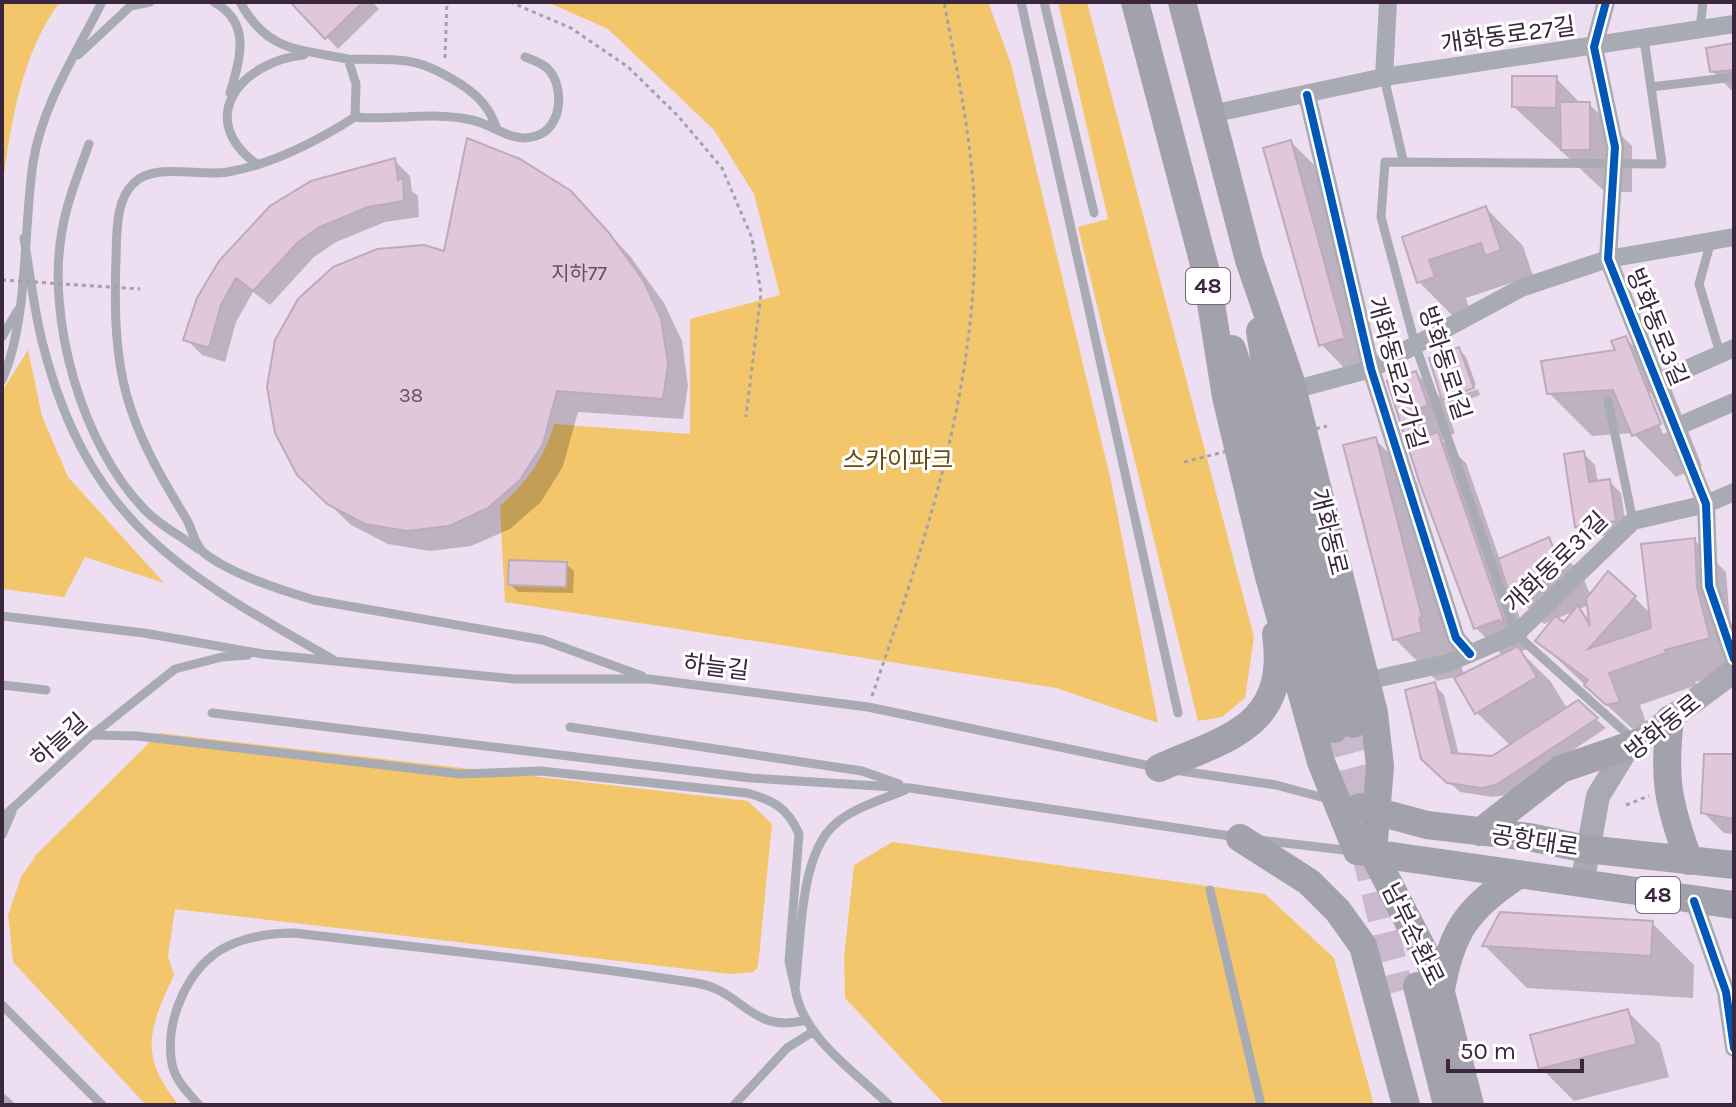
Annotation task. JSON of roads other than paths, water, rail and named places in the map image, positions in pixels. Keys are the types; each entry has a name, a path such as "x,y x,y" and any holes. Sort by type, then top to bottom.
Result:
{"main road":[{"name":"개화동로","path":"1135,2 1206,272 1247,394 1343,723"},
{"name":"개화동로","path":"1182,2 1249,260 1293,390 1366,681 1321,762 1339,802"},
{"name":"개화동로","path":"1249,260 1268,381 1343,723"},
{"name":"개화동로","path":"1206,272 1226,397 1268,573 1343,723 1380,766 1378,811"},
{"path":"1159,768 1247,729 1260,715 1275,674 1278,646 1268,573"},
{"name":"방화동로","path":"1582,884 1598,796 1625,752 1734,671"},
{"path":"1670,719 1664,767 1666,792 1689,861"},
{"path":"1480,832 1561,769 1637,743"},
{"name":"공항대로","path":"1339,802 1427,825 1586,849 1734,865"},
{"name":"남부순환로","path":"1339,802 1365,852 1415,988 1447,1105"},
{"name":"남부순환로","path":"1365,852 1378,811"},
{"path":"1240,838 1309,882 1338,911 1363,946 1415,988 1469,913 1483,898 1515,877"},
{"name":"공항대로","path":"1365,852 1515,877 1734,905"},
{"name":"남부순환로","path":"1406,1105 1415,988"},
{"name":"남부순환로","path":"1415,988 1429,1105"},
{"name":"남부순환로","path":"1415,988 1470,1105"}],"street":[{"path":"1384,77 1388,2"},
{"name":"방화동로3길","path":"1606,2 1594,47 1615,147 1608,259 1706,504 1709,586 1734,659"},
{"name":"개화동로27길","path":"1211,114 1384,77 1734,24"},
{"name":"개화동로27가길","path":"1307,95 1371,369 1456,638 1470,654"},
{"path":"1293,390 1371,369 1521,288 1608,259 1734,237"},
{"name":"방화동로3길","path":"1657,382 1727,350"},
{"path":"1676,427 1734,402"},
{"name":"개화동로31길","path":"1366,681 1448,663 1516,634 1633,521 1706,504 1734,492"},
{"path":"1694,901 1726,992 1734,1048"}],"lane":[{"path":"2,380 14,347 33,160 51,99 102,2"},
{"path":"73,60 133,4 150,2"},
{"path":"214,2 228,10 240,30 243,51 228,101 227,129 238,151 258,165"},
{"path":"240,2 269,40 307,54 348,59 410,60 432,65 475,93 492,112 497,129"},
{"path":"1021,2 1178,713"},
{"path":"1044,2 1094,213"},
{"path":"1700,29 1703,2"},
{"path":"1384,77 1403,160 1662,164 1644,39"},
{"path":"228,101 241,85 270,64 307,54"},
{"path":"201,551 148,455 124,397 114,310 120,214 129,187 145,175 225,173 258,165 322,138 355,117 380,120 444,115 497,129 513,138 538,136 553,124 558,110 555,80 548,69 525,57"},
{"path":"348,59 356,84 355,117"},
{"path":"1651,87 1734,77"},
{"path":"89,144 62,233 59,274 75,385 97,445 146,511 201,551 279,590 314,600 543,640 649,679"},
{"name":"방화동로1길","path":"1403,160 1385,162 1381,217 1415,344 1516,634 1637,743"},
{"path":"24,238 42,344 69,426 104,490 172,560 248,612 335,660"},
{"path":"1711,241 1699,284 1727,350"},
{"path":"2,337 19,307"},
{"path":"1608,401 1633,521"},
{"name":"하늘길","path":"2,616 144,633 263,654 515,679 649,679 868,707 1159,768 1276,785 1339,802"},
{"name":"하늘길","path":"2,818 92,735 175,669 222,657 263,654"},
{"path":"2,685 46,690"},
{"path":"212,713 751,778 910,788 1240,838 1365,852"},
{"path":"570,727 862,771 910,788"},
{"path":"92,735 137,736 460,774 541,771 747,793 771,800 793,821 799,834 789,961 806,1020 838,1058 889,1105"},
{"path":"795,988 807,888 821,839 857,809 910,788"},
{"name":"하늘길","path":"2,835 13,809"},
{"path":"1210,890 1261,1105"},
{"path":"1666,896 1734,894"},
{"path":"199,1105 178,1081 172,1065 171,1044 180,1000 209,959 225,947 271,933 295,933 704,984 769,1022 784,1026 806,1020"},
{"path":"2,1005 102,1105"},
{"path":"734,1105 787,1048 814,1031"},
{"path":"2,1098 10,1105"}],"tunnel":[{"path":"1353,724 1374,808"},
{"path":"1334,729 1400,991"}],"park label":[{"name":"스카이파크","path":"898,460"}]}
